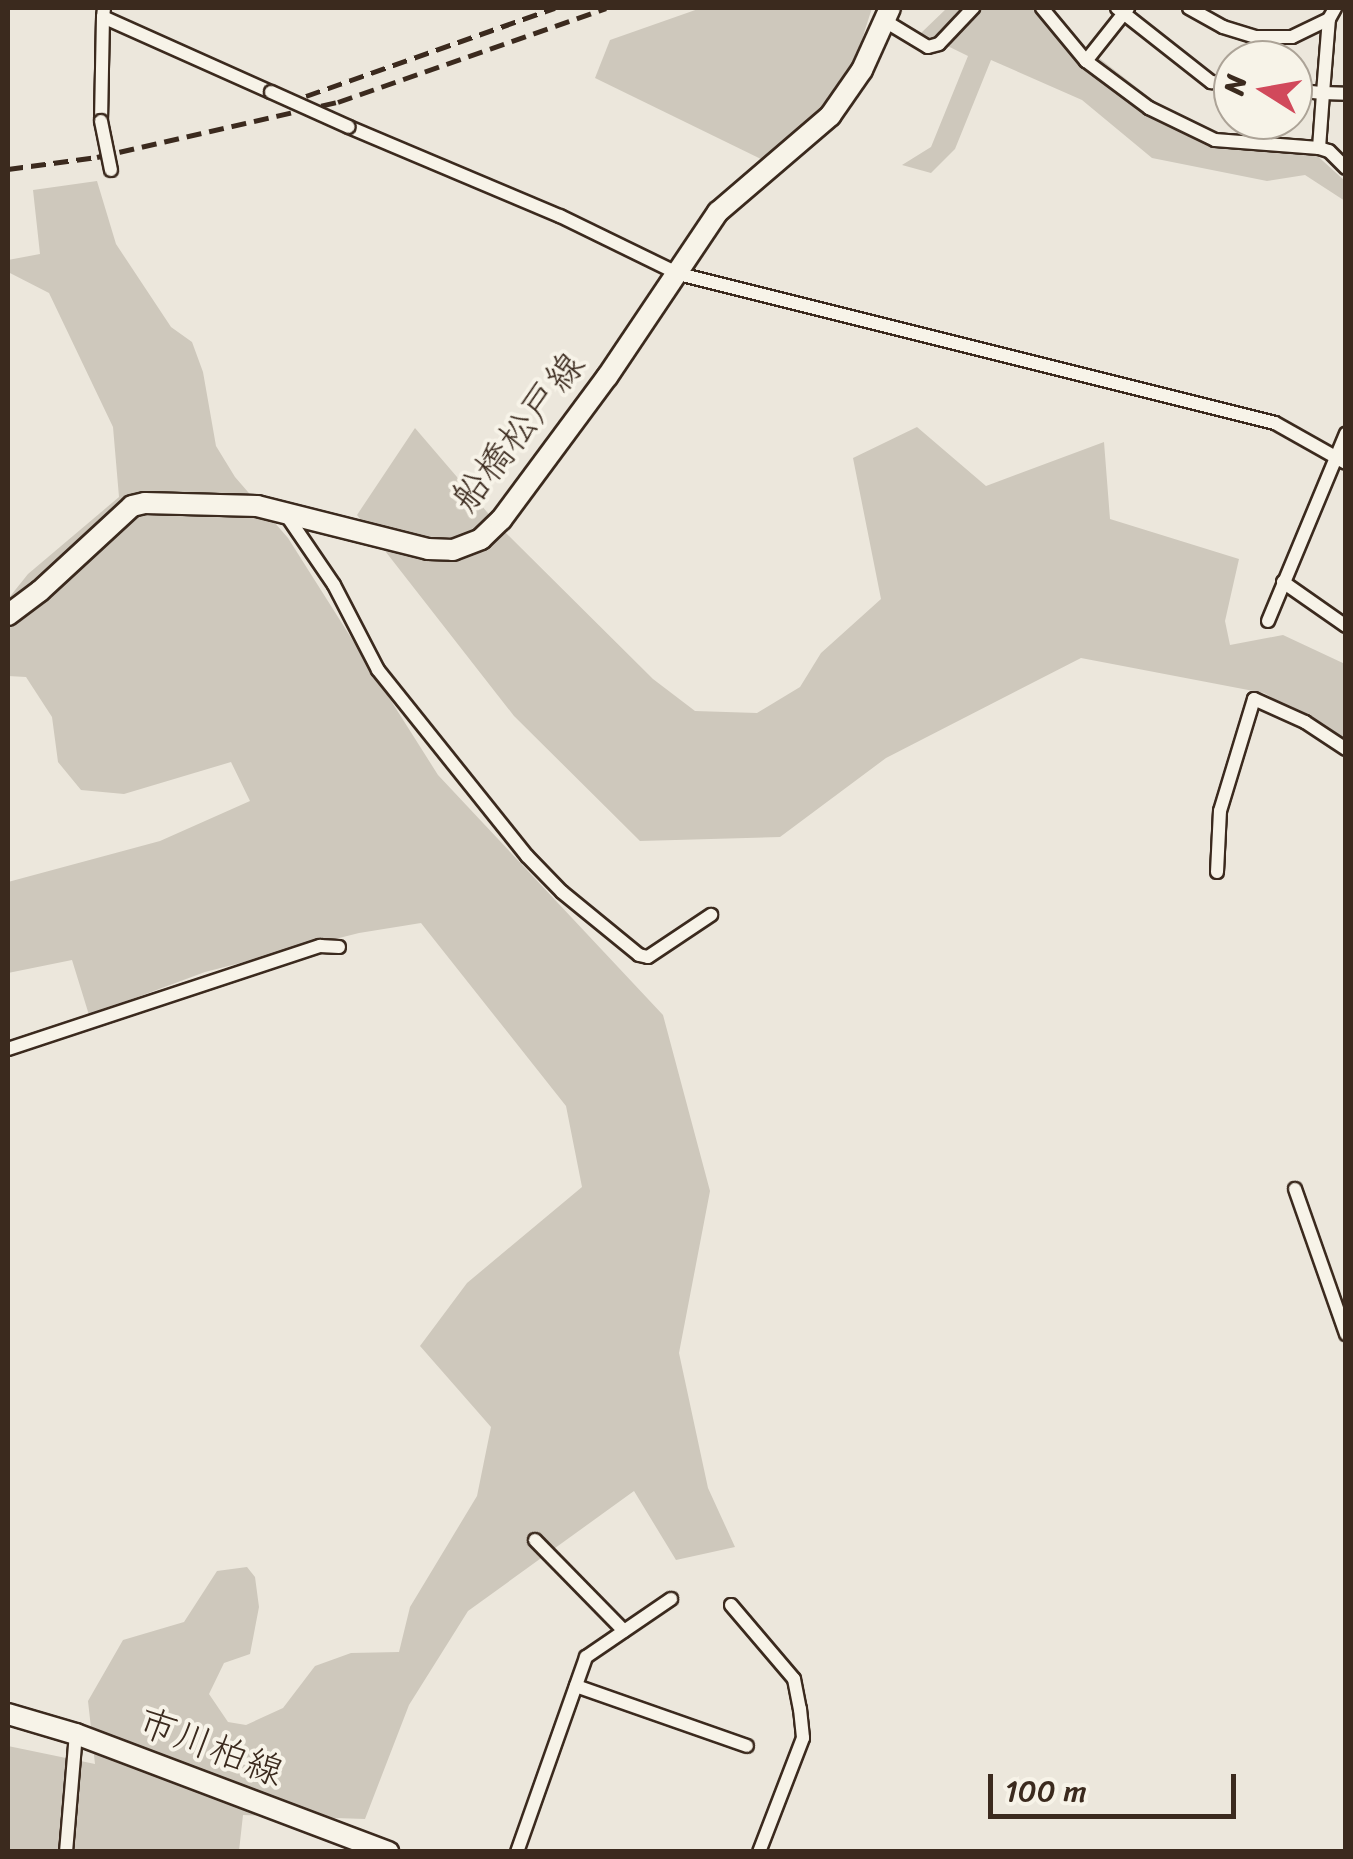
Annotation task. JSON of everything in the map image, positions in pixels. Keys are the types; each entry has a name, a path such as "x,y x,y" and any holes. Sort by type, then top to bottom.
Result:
{"main road":[{"name":"船橋松戸線","path":"8,615 40,591 132,506 256,506 428,549 453,550 481,539 501,520 680,274 718,212 830,116 862,70 888,14"},
{"name":"市川柏線","path":"8,1714 76,1734 388,1852"}],"street":[{"path":"888,14 928,48 939,44 973,8"},
{"path":"1042,8 1086,61 1148,108 1215,140 1319,148 1330,152 1346,168"},
{"path":"1189,8 1223,28 1256,37 1292,37 1332,13"},
{"path":"1086,61 1124,9 1213,82"},
{"path":"111,170 102,121 103,12 348,127 560,216 680,274 1275,422 1342,460"},
{"path":"1319,148 1332,13"},
{"path":"1313,92 1346,94"},
{"path":"1268,620 1342,460 1346,434"},
{"path":"284,512 334,585 378,670 460,775 562,892 639,955 648,956 711,915"},
{"path":"1284,582 1346,626"},
{"path":"1217,872 1220,811 1254,699 1305,722 1346,749"},
{"path":"8,1048 320,946 339,947"},
{"path":"1295,1190 1346,1334"},
{"path":"535,1540 624,1631"},
{"path":"516,1852 586,1656 671,1598"},
{"path":"731,1606 794,1679 800,1709 802,1738 760,1852"},
{"path":"576,1686 748,1746"},
{"path":"66,1852 76,1734"}],"shaded area":[{"path":"701,8 872,8 858,52 833,93 812,120 763,160 595,78 610,40"},
{"path":"947,8 1035,8 1199,136 1312,151 1345,181 1345,201 1305,175 1267,181 1152,158 1082,100 991,60 955,149 931,173 902,165 931,147 968,56 921,33"},
{"path":"97,181 116,244 171,327 192,342 203,372 216,446 235,477 288,538 438,775 663,1015 710,1191 679,1353 708,1488 735,1547 676,1560 634,1491 468,1611 409,1705 365,1819 243,1815 239,1851 8,1852 8,1746 95,1764 88,1701 123,1640 184,1622 217,1571 247,1567 255,1577 259,1607 250,1654 224,1663 209,1694 228,1722 246,1725 283,1708 315,1666 351,1653 399,1652 410,1607 477,1496 491,1427 420,1346 467,1283 582,1187 566,1106 421,923 359,933 205,972 89,1015 72,960 8,973 8,882 160,841 250,801 231,762 124,794 81,790 58,762 52,717 26,677 8,676 8,599 28,574 119,497 113,427 49,293 8,272 8,260 40,254 33,190"},
{"path":"917,427 986,486 1104,442 1110,519 1239,559 1225,621 1230,645 1283,635 1345,664 1345,742 1264,693 1081,658 886,758 780,837 640,841 514,716 357,515 415,428 499,526 653,679 695,711 757,713 800,687 821,653 881,599 853,458"}],"railway":[{"path":"306,96 555,8"},
{"path":"8,169 97,157 338,102 606,8"}]}
